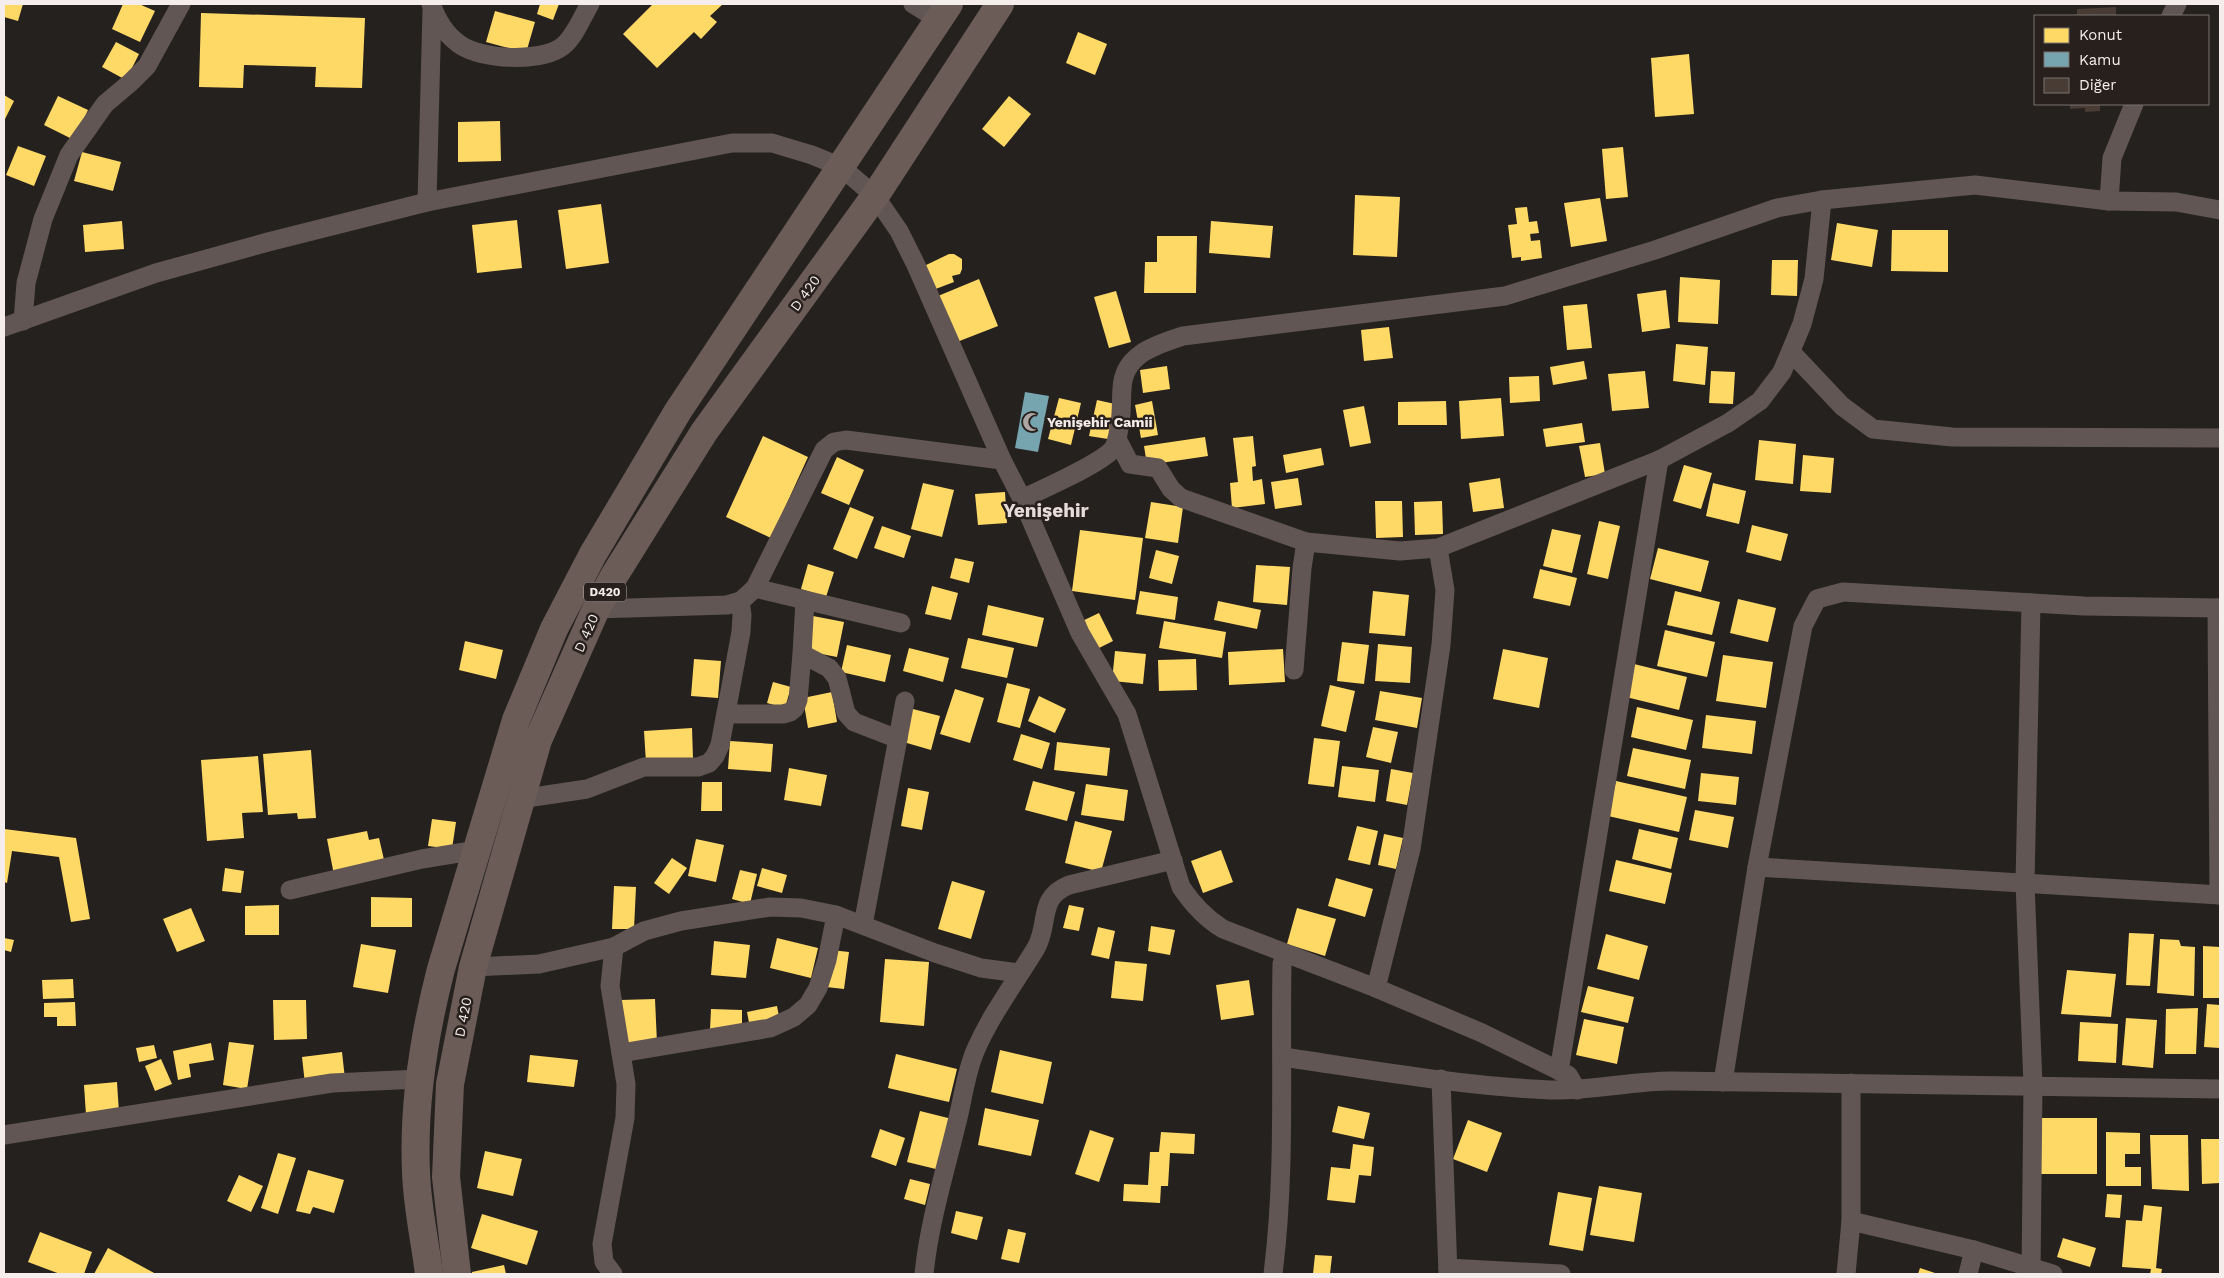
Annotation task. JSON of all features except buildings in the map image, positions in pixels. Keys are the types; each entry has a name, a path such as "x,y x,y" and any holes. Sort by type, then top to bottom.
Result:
{"highway":[{"name":"D 420","path":"457,1274 446,1178 450,1084 473,967 538,740 596,609 614,576 704,432 875,196 1000,4"},
{"name":"D420","path":"429,1274 416,1172 419,1079 431,1007 441,969 516,720 554,629 593,554 678,411 944,12"}],"street":[{"path":"24,320 26,283 40,228 69,155 105,104 147,66 181,4"},
{"path":"427,202 432,4"},
{"path":"432,4 442,28 461,46 484,54 530,58 548,54 563,45 576,28 590,4"},
{"path":"913,4 944,12"},
{"path":"2110,200 2112,158 2134,105"},
{"path":"4,327 156,273 268,242 427,202 732,143 772,144 812,155 840,167 875,196 899,231 915,263 1002,460 1022,499 1080,633 1127,714 1181,887 1192,904 1208,920 1223,929 1376,988 1482,1033 1559,1070 1572,1080 1577,1090"},
{"path":"1022,499 1100,459 1114,448 1123,407 1122,387 1128,367 1137,355 1154,345 1183,336 1506,296 1655,250 1777,208 1822,200 1975,185 2110,200 2176,202 2220,210"},
{"path":"1117,440 1130,464 1158,468 1171,488 1181,498 1306,542 1400,552 1438,548 1659,460 1728,423 1760,401 1782,372 1802,324 1814,279 1822,200"},
{"path":"1791,352 1842,406 1873,428 1952,437 2220,438"},
{"path":"596,609 727,605 740,601 755,588 824,450 834,442 846,440 1002,460"},
{"path":"1559,1070 1659,460"},
{"path":"1294,670 1302,568 1306,542"},
{"path":"1376,988 1411,849 1439,654 1444,590 1438,548"},
{"path":"755,588 901,623"},
{"path":"1723,1082 1757,867 1803,626 1817,599 1843,592 2031,603 2219,608 2220,895 1757,867"},
{"path":"726,714 790,712 795,708 798,700 805,600"},
{"path":"520,799 587,789 644,767 698,767 709,763 720,745 726,714 741,632 742,615 740,601"},
{"path":"2031,603 2025,883 2033,1085 2031,1271"},
{"path":"802,654 828,668 837,678 846,712 854,722 898,739"},
{"path":"864,925 905,701"},
{"path":"290,890 422,859 477,850"},
{"path":"924,1274 926,1249 960,1110 966,1074 976,1048 1043,933 1046,908 1051,896 1058,890 1173,860"},
{"path":"473,967 539,964 614,947 644,931 681,921 760,909 801,908 836,915 934,953 981,968 1019,973"},
{"path":"621,1053 770,1028 794,1017 808,1005 818,988 827,960 836,915"},
{"path":"614,947 610,986 626,1084 625,1118 602,1244 604,1262 616,1274"},
{"path":"1273,1274 1278,1234 1283,1057 1282,976 1284,954"},
{"path":"1283,1057 1441,1079 1549,1090 1577,1090 1666,1081 2220,1089"},
{"path":"4,1135 332,1083 419,1079"},
{"path":"1441,1079 1448,1271 1561,1274"},
{"path":"1846,1274 1852,1221 1851,1083"},
{"path":"1852,1221 1974,1250 2031,1271 2052,1274"},
{"path":"1968,1274 1974,1250"}],"place":[{"name":"Yenişehir Camii","path":"1032,422"}],"district":[{"name":"Yenişehir","path":"1046,510"}]}
